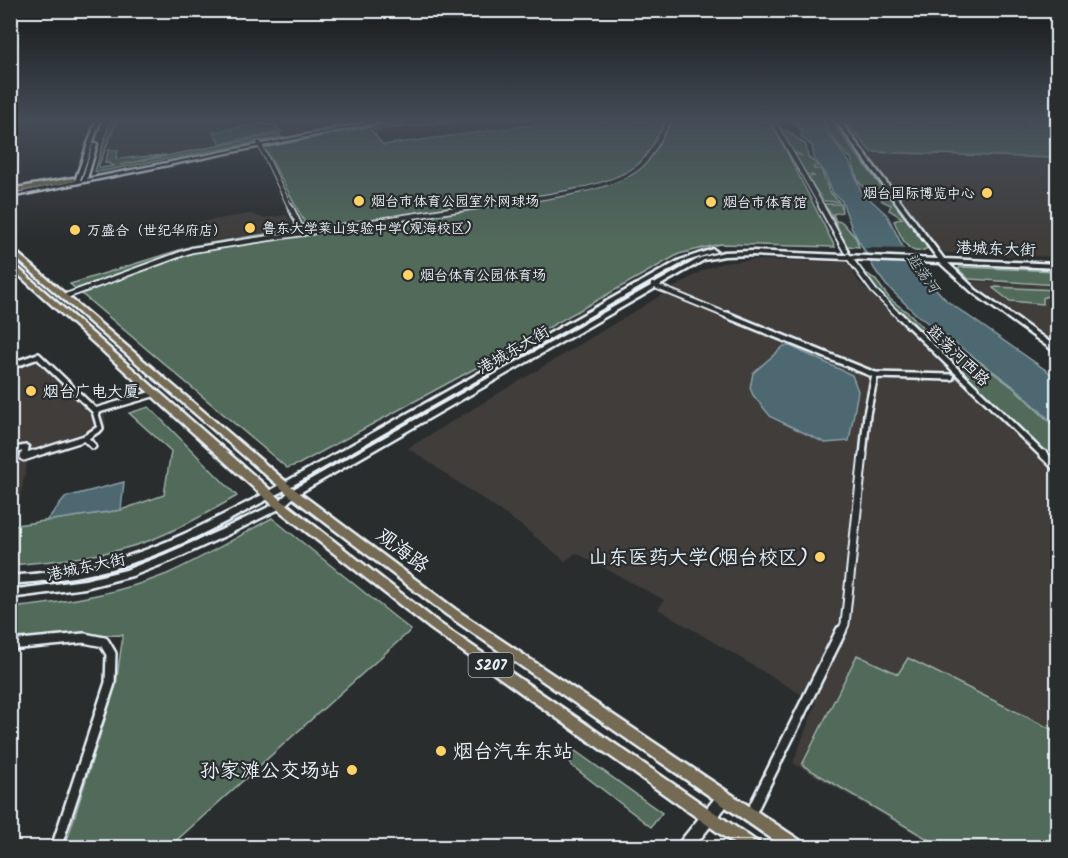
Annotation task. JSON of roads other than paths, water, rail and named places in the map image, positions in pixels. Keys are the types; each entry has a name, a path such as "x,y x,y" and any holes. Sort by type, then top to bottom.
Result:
{"main road":[{"path":"76,181 84,161"},
{"path":"85,179 90,161"},
{"path":"10,193 174,161"},
{"path":"868,161 940,258 974,291 1058,352"},
{"name":"港城东大街","path":"10,594 67,587 127,573 183,551 280,505 288,490 691,256 735,248 847,254"},
{"name":"观海路","path":"10,249 288,490 451,612 799,848"},
{"name":"港城东大街","path":"10,580 69,573 128,560 212,525 269,495 288,490 694,262 724,254 868,254 1058,266"},
{"path":"10,262 21,258"},
{"name":"港城东大街","path":"940,258 1058,261"},
{"name":"S207","path":"10,262 280,505 435,626 754,848"},
{"path":"684,848 708,815 724,798"}],"street":[{"path":"267,161 303,233"},
{"path":"66,296 192,250 599,186 631,172 644,161"},
{"name":"逛荡河西路","path":"795,161 847,254 874,291 1058,469"},
{"path":"653,285 875,375 951,377"},
{"path":"10,366 38,356 95,411 100,428 85,438 24,457 26,448 10,452"},
{"path":"750,816 845,624 867,414 875,375"},
{"path":"95,411 157,393"},
{"path":"85,438 93,446"},
{"path":"10,645 84,638 104,642 111,654 110,683 56,848"}],"water":[{"path":"816,161 849,161 861,191 887,215 906,253 947,301 1057,378 1057,427 1017,389 917,315 886,285 852,229 842,201 833,193 823,170"},
{"path":"784,346 790,346 852,375 858,391 849,441 825,443 771,417 753,395 750,388 753,373"},
{"path":"124,482 121,510 46,521 66,497"}],"place":[{"name":"烟台国际博览中心","path":"987,193"},
{"name":"烟台市体育公园室外网球场","path":"359,201"},
{"name":"烟台市体育馆","path":"711,202"},
{"name":"鲁东大学莱山实验中学(观海校区)","path":"250,228"},
{"name":"万盛合（世纪华府店）","path":"75,230"},
{"name":"烟台体育公园体育场","path":"408,275"},
{"name":"烟台广电大厦","path":"31,391"},
{"name":"山东医药大学(烟台校区)","path":"820,557"},
{"name":"烟台汽车东站","path":"441,751"},
{"name":"孙家滩公交场站","path":"352,770"}],"water label":[{"name":"逛荡河","path":"923,273"}]}
